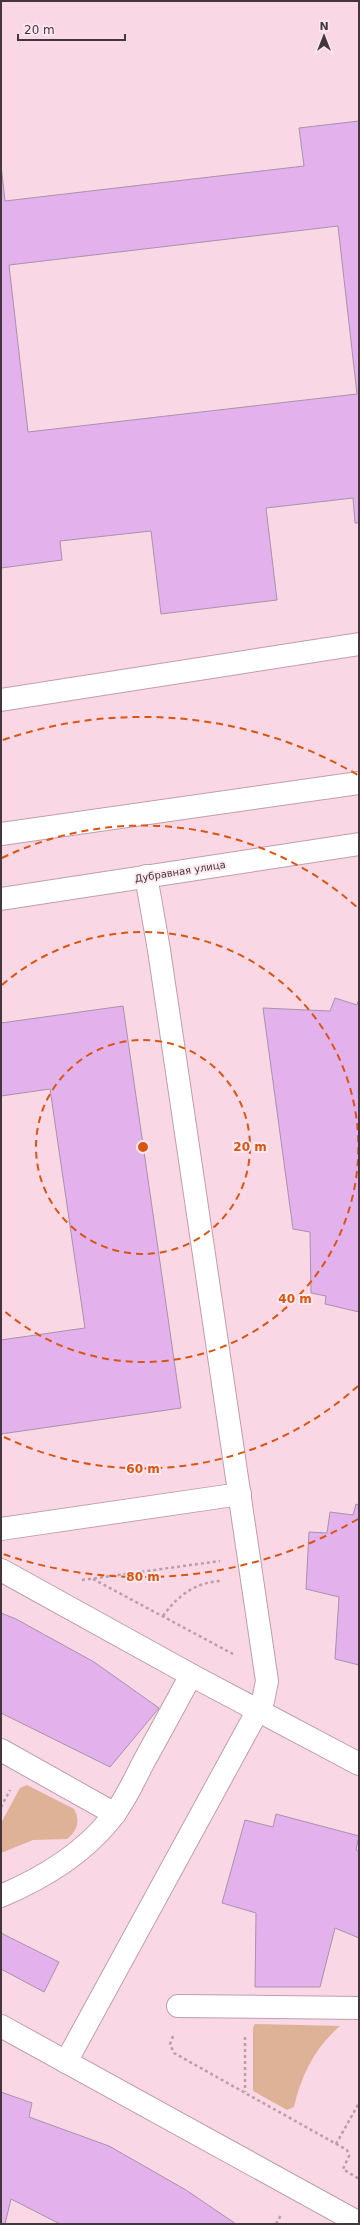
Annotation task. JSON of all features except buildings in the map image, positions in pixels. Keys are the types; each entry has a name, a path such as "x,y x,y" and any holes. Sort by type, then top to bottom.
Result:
{"street":[{"path":"1,700 359,644"},
{"path":"1,834 359,784"},
{"name":"Дубравная улица","path":"1,899 359,844"},
{"path":"66,2062 258,1711 265,1693 266,1671 250,1556 159,950 146,876"},
{"path":"1,1529 240,1494"},
{"path":"1,1570 191,1675 359,1764"},
{"path":"1,1896 24,1885 76,1853 95,1837 115,1814 191,1675"},
{"path":"1,1750 115,1814"},
{"path":"183,2006 359,2008"},
{"path":"1,2026 359,2223"}],"path":[{"path":"77,1581 250,1556"},
{"path":"92,1579 266,1671"},
{"path":"163,1616 178,1598 192,1588 204,1583 230,1580 253,1582"},
{"path":"183,2006 171,2039 171,2048 174,2053 349,2152 349,2156 343,2169 359,2179"},
{"path":"244,2007 245,2092"},
{"path":"336,2144 359,2103"}],"shaded area":[{"path":"27,1785 74,1809 77,1818 77,1826 67,1839 33,1840 1,1853 1,1823 20,1788"},
{"path":"255,2024 340,2026 323,2043 316,2053 305,2073 294,2107 287,2110 253,2091 253,2028"}]}
